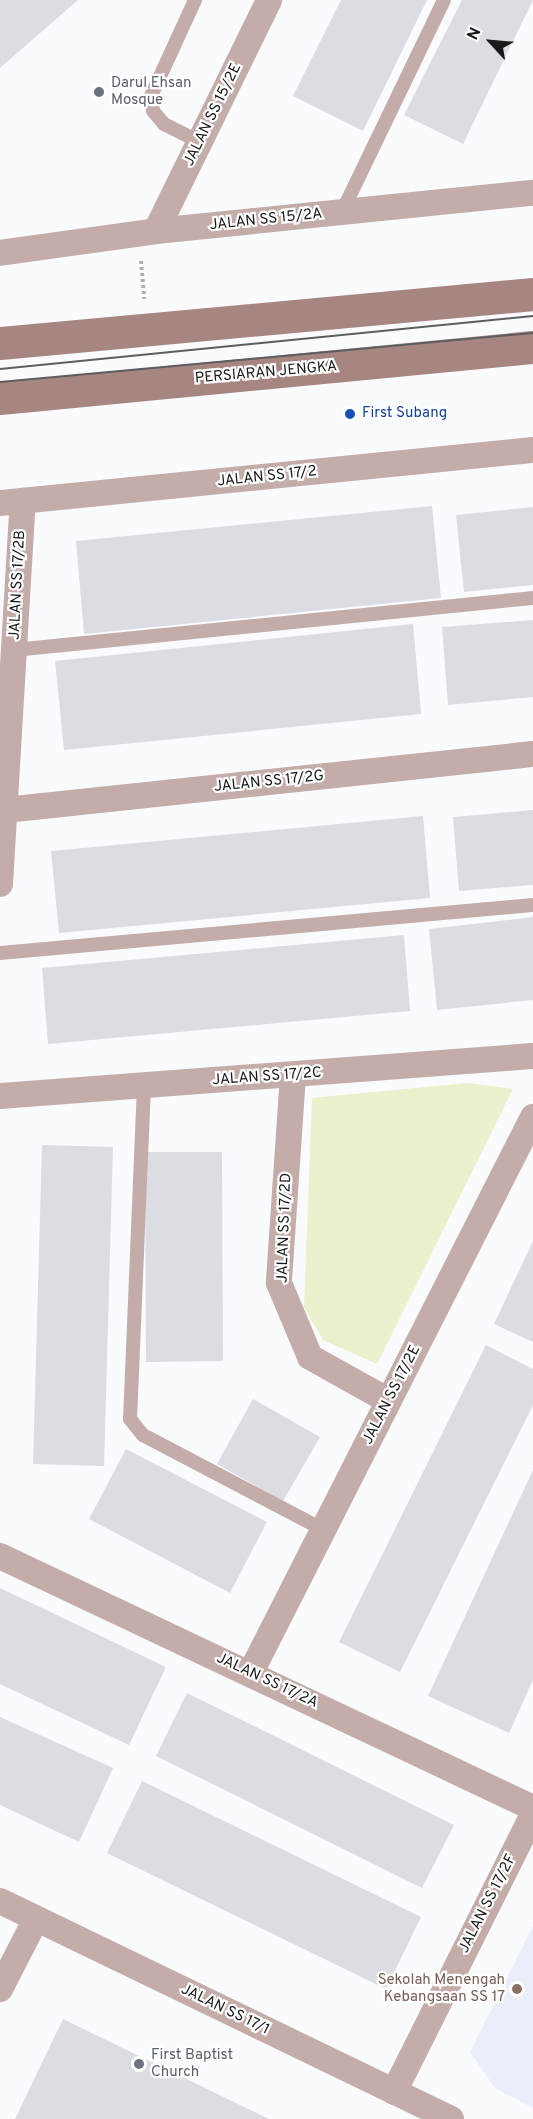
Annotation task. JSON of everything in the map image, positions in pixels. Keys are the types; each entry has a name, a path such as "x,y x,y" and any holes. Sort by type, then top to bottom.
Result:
{"main road":[{"path":"0,343 533,294"},
{"name":"PERSIARAN JENGKA","path":"0,398 533,348"}],"street":[{"name":"JALAN SS 15/2E","path":"148,232 200,142 269,0"},
{"name":"JALAN SS 15/2A","path":"0,253 148,232 342,212 531,186"},
{"name":"JALAN SS 17/2","path":"12,502 533,450"},
{"name":"JALAN SS 17/2B","path":"0,884 4,810 6,677 14,650 12,502"},
{"name":"JALAN SS 17/2G","path":"4,810 533,754"},
{"name":"JALAN SS 17/2C","path":"0,1096 533,1056"},
{"name":"JALAN SS 17/2D","path":"293,1075 279,1283 310,1357 389,1401"},
{"name":"JALAN SS 17/2E","path":"250,1674 533,1117"},
{"name":"JALAN SS 17/2A","path":"0,1556 533,1808"},
{"name":"JALAN SS 17/2F","path":"394,2092 533,1814"},
{"name":"JALAN SS 17/1","path":"0,1901 451,2119"},
{"path":"0,1989 36,1919"}],"lane":[{"path":"195,0 151,96 153,111 164,124 200,142"},
{"path":"342,212 444,0"},
{"path":"14,650 533,598"},
{"path":"0,953 533,905"},
{"path":"144,1086 130,1419 142,1435 324,1530"}],"path":[{"path":"147,329 148,232"}],"shaded area":[{"name":"Sekolah Menengah Kebangsaan SS 17","path":"533,1926 533,2108 495,2088 470,2052"}],"green space":[{"path":"467,1083 513,1089 377,1364 323,1340 304,1308 312,1098"}],"building":[{"path":"0,0 78,0 0,68"},
{"path":"341,0 427,0 363,131 293,96"},
{"path":"462,0 533,0 463,144 404,115"},
{"path":"432,506 441,598 84,634 76,541"},
{"path":"533,507 533,585 464,592 456,515"},
{"path":"533,620 533,697 448,705 442,627"},
{"path":"413,624 421,714 64,750 55,661"},
{"path":"533,810 533,885 459,891 453,817"},
{"path":"423,816 430,898 59,933 51,851"},
{"path":"533,917 533,1000 437,1010 429,929"},
{"path":"404,935 410,1011 48,1044 42,968"},
{"path":"42,1145 113,1147 104,1466 33,1464"},
{"path":"145,1152 222,1152 223,1361 146,1362"},
{"path":"533,1241 533,1342 494,1324"},
{"path":"486,1345 533,1369 533,1405 400,1672 339,1642"},
{"path":"253,1399 320,1437 283,1501 217,1464"},
{"path":"126,1449 267,1522 230,1593 89,1519"},
{"path":"533,1470 533,1680 509,1733 428,1696"},
{"path":"0,1588 166,1667 129,1745 0,1684"},
{"path":"187,1693 454,1825 422,1888 156,1756"},
{"path":"0,1717 113,1768 79,1842 0,1805"},
{"path":"142,1781 421,1917 386,1989 107,1853"},
{"path":"63,2019 269,2119 15,2119"}],"tram line":[{"path":"0,369 533,316"},
{"path":"0,382 533,333"}],"place":[{"name":"Darul Ehsan Mosque","path":"99,92"},
{"name":"First Subang","path":"350,414"},
{"name":"Sekolah Menengah Kebangsaan SS 17","path":"517,1989"},
{"name":"First Baptist Church","path":"139,2064"}]}
